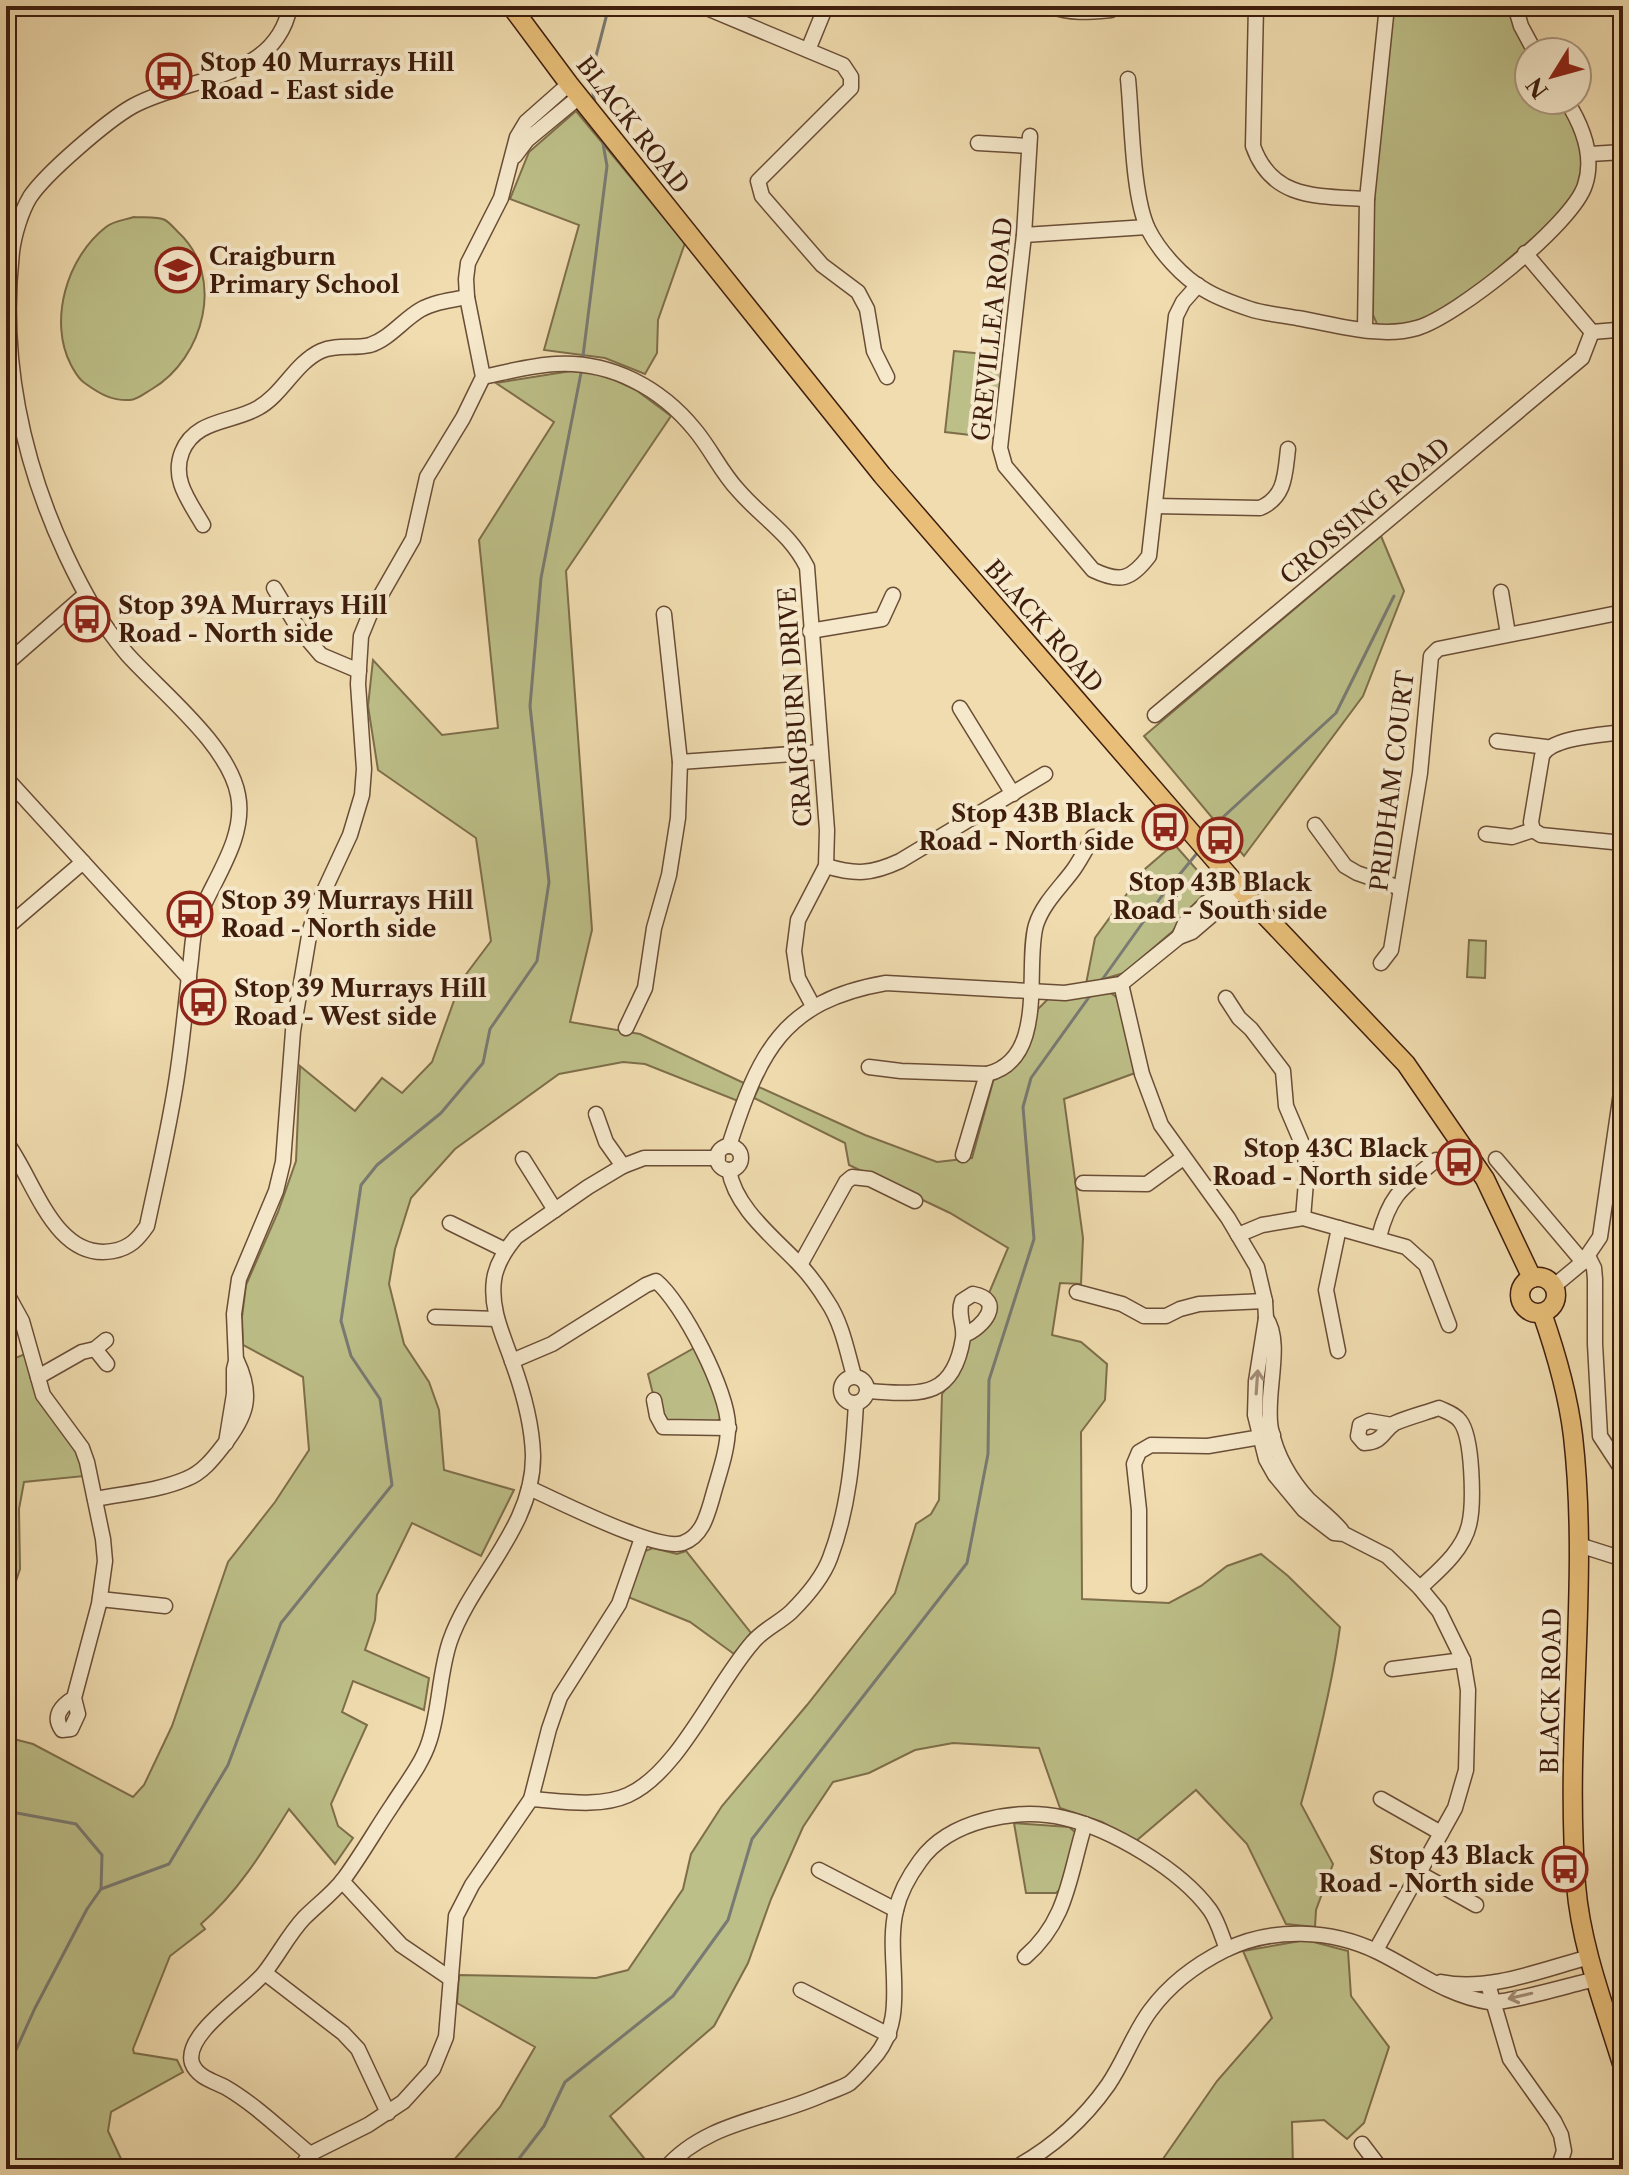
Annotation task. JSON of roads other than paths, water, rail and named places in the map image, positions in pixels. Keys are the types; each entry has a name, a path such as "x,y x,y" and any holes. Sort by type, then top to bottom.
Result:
{"main road":[{"name":"BLACK ROAD","path":"511,6 574,90 882,475 1237,884 1406,1064 1485,1179 1532,1278"},
{"path":"1532,1278 1548,1279 1554,1286 1553,1306 1542,1313 1533,1313 1523,1306 1520,1296 1522,1286 1532,1278"},
{"name":"BLACK ROAD","path":"1542,1313 1559,1362 1573,1436 1579,1545 1573,1806 1576,1888 1590,1957 1623,2067"}],"street":[{"path":"6,1142 51,1221 70,1239 102,1253 122,1249 137,1240 147,1226 178,1072 195,927 235,837 239,814 239,796 232,773 219,751 125,652 85,595 34,479 8,375 7,309 12,250 31,196 110,121 136,104 252,62 280,35 290,6"},
{"path":"702,6 843,65 851,77 851,88 758,181 762,196 822,265 858,292 867,309 874,351 887,377"},
{"path":"808,50 826,6"},
{"path":"1051,6 1078,13 1111,10 1115,6"},
{"path":"1256,6 1253,146 1259,164 1276,181 1298,193 1367,199"},
{"path":"1365,329 1367,199 1387,6"},
{"path":"1515,6 1526,36"},
{"path":"1128,79 1138,186 1147,227 1161,249 1198,285 1251,310 1399,332 1434,322 1460,308 1568,213 1585,187 1590,154 1575,116"},
{"path":"95,1499 164,1487 191,1477 211,1462 226,1443 236,1361 234,1314 239,1279 276,1191 283,1162 293,1031 310,930 318,904 350,835 362,795 361,636 370,614 413,539 427,477 463,418 483,377 467,297 468,263 501,198 510,162 574,90"},
{"name":"GREVILLEA ROAD","path":"978,143 1030,141 1024,235 1000,448 1005,466 1093,570 1110,578 1132,574 1149,556 1176,316 1198,285"},
{"path":"1590,154 1623,152"},
{"path":"1024,235 1147,227"},
{"path":"1525,253 1592,332 1616,330 1623,324"},
{"path":"203,525 178,481 181,454 186,443 207,424 258,408 285,385 305,362 322,350 369,345 421,310 467,297"},
{"name":"CROSSING ROAD","path":"1155,715 1582,358 1592,332"},
{"name":"CRAIGBURN DRIVE","path":"483,377 555,364 584,365 619,373 646,386 671,404 695,429 739,492 797,547 807,567 827,830 826,866 798,920 794,951 798,978 813,1006"},
{"path":"1155,506 1260,508 1269,504 1283,485 1288,449"},
{"path":"274,588 298,628 321,655 359,671"},
{"path":"1501,592 1508,634"},
{"path":"6,664 85,595"},
{"path":"810,631 882,619 893,595"},
{"name":"PRIDHAM COURT","path":"1381,963 1391,950 1420,773 1431,656 1438,649 1623,612"},
{"path":"626,1028 645,988 654,928 669,875 678,818 680,762 664,614"},
{"path":"960,708 1013,794"},
{"path":"1497,741 1546,747 1623,732"},
{"path":"1546,747 1531,822 1533,830 1541,835 1623,843"},
{"path":"680,762 820,752"},
{"path":"826,866 857,873 877,872 1045,774"},
{"path":"6,778 189,978"},
{"path":"1315,825 1345,866 1400,888"},
{"path":"1486,834 1512,837 1533,830"},
{"path":"869,1067 987,1074 1001,1067 1020,1046 1029,1019 1035,927 1044,908 1077,865 1093,837"},
{"path":"6,928 83,862"},
{"path":"729,1146 739,1151 741,1158 736,1167 729,1170 718,1158 720,1151 729,1146 757,1072 773,1042 813,1006 858,988 886,983 1065,993 1121,984 1179,937 1192,932 1237,884"},
{"path":"1121,984 1142,1074 1161,1125 1257,1267 1266,1318 1256,1381 1255,1415 1266,1436 1266,1459 1289,1494 1318,1522 1334,1533 1344,1534 1387,1556 1420,1588 1439,1611 1463,1660 1468,1690 1466,1770 1455,1808 1376,1950"},
{"path":"1226,998 1283,1071 1286,1106 1303,1146 1307,1170 1303,1218"},
{"path":"963,1155 987,1074"},
{"path":"1554,1286 1586,1259 1600,1237 1623,1079"},
{"path":"596,1114 606,1142 623,1166"},
{"path":"310,2154 248,2102 201,2076 193,2067 191,2057 212,2021 265,1973 302,1920 342,1881 412,1774 429,1743 450,1642 460,1619 509,1537 529,1488 533,1456 529,1419 493,1299 494,1277 505,1250 516,1237 623,1166 644,1158 718,1158"},
{"path":"1083,1183 1147,1184 1183,1158"},
{"path":"523,1159 555,1210"},
{"path":"1496,1159 1594,1268 1600,1436 1623,1471"},
{"path":"1379,1237 1385,1212 1397,1192 1436,1160"},
{"path":"729,1170 732,1184 744,1204 800,1265 828,1302 838,1320 854,1376"},
{"path":"800,1265 846,1182 852,1177 870,1179 915,1201"},
{"path":"1607,1182 1623,1185"},
{"path":"1238,1235 1262,1225 1303,1218 1406,1247 1426,1265 1449,1325"},
{"path":"450,1223 505,1250"},
{"path":"1338,1351 1326,1290 1339,1228"},
{"path":"512,1361 552,1344 656,1281 689,1326 728,1410 727,1442 706,1519 698,1534 684,1543 670,1545 642,1538 529,1488"},
{"path":"6,1292 22,1321 43,1395 82,1448 95,1499 105,1561 100,1599 74,1698"},
{"path":"1077,1292 1122,1304 1144,1316 1166,1316 1199,1304 1265,1301"},
{"path":"435,1317 497,1319"},
{"path":"868,1391 918,1394 942,1384 954,1366 964,1335"},
{"path":"38,1377 100,1344 107,1364"},
{"path":"854,1376 866,1382 868,1391 866,1398 856,1403 844,1399 841,1391 846,1379 854,1376"},
{"path":"654,1400 663,1427 729,1428"},
{"path":"531,1799 604,1801 624,1797 647,1785 670,1760 754,1639 790,1612 829,1561 849,1493 856,1403"},
{"path":"1392,1425 1439,1408 1462,1423 1468,1437 1471,1485 1469,1526 1451,1559 1420,1588"},
{"path":"1139,1586 1139,1510 1134,1464 1139,1452 1151,1445 1208,1446 1266,1436"},
{"path":"300,2169 310,2154 403,2102 433,2069 446,2037 456,1916 472,1885 531,1799 560,1697 619,1604 642,1538"},
{"path":"1579,1545 1623,1559"},
{"path":"100,1599 165,1606"},
{"path":"1392,1669 1463,1660"},
{"path":"1381,1799 1441,1833"},
{"path":"665,2169 679,2153 711,2134 750,2118 808,2102 849,2083 875,2058 894,2021 893,1926 903,1886 922,1858 948,1836 969,1826 992,1818 1042,1814 1085,1824 1111,1835 1180,1878 1211,1912 1227,1949"},
{"path":"1025,1957 1040,1944 1057,1921 1085,1824"},
{"path":"819,1870 896,1910"},
{"path":"1419,1873 1476,1905"},
{"path":"342,1881 401,1945 451,1979"},
{"path":"1013,2169 1037,2156 1082,2119 1109,2084 1150,2011 1186,1974 1227,1949 1261,1938 1315,1933 1376,1950 1458,1996 1493,2003 1596,1979"},
{"path":"1429,1980 1459,1986 1488,1984 1590,1957"},
{"path":"265,1973 343,2033 358,2049 388,2113"},
{"path":"1488,1984 1510,2059 1561,2135 1564,2151 1558,2169"},
{"path":"801,1990 889,2035"},
{"path":"1362,2144 1381,2169"}],"waterway":[{"path":"595,103 590,79 609,6"},
{"path":"583,356 607,166 602,138"},
{"path":"101,1889 169,1864 228,1765 281,1623 392,1485 380,1399 351,1356 341,1321 361,1185 377,1165 441,1113 483,1063 490,1029 537,961 549,882 530,706 541,578 581,373"},
{"path":"1207,840 1221,819 1336,713 1394,596"},
{"path":"1099,984 1161,897 1198,852"},
{"path":"511,2169 544,2126 565,2082 673,1996 728,1920 752,1839 967,1563 988,1454 989,1380 1034,1239 1023,1107 1031,1078 1092,993"},
{"path":"6,1811 76,1824 102,1855 101,1889 87,1909 35,2008 6,2072"},
{"path":"6,2101 9,2107 6,2127"}],"place":[{"name":"Stop 40 Murrays Hill Road - East side","path":"169,76"},
{"name":"Craigburn Primary School","path":"178,270"},
{"name":"Stop 39A Murrays Hill Road - North side","path":"87,619"},
{"name":"Stop 43B Black Road - North side","path":"1165,827"},
{"name":"Stop 43B Black Road - South side","path":"1220,840"},
{"name":"Stop 39 Murrays Hill Road - North side","path":"190,914"},
{"name":"Stop 39 Murrays Hill Road - West side","path":"203,1002"},
{"name":"Stop 43C Black Road - North side","path":"1459,1162"},
{"name":"Stop 43 Black Road - North side","path":"1565,1869"}]}
